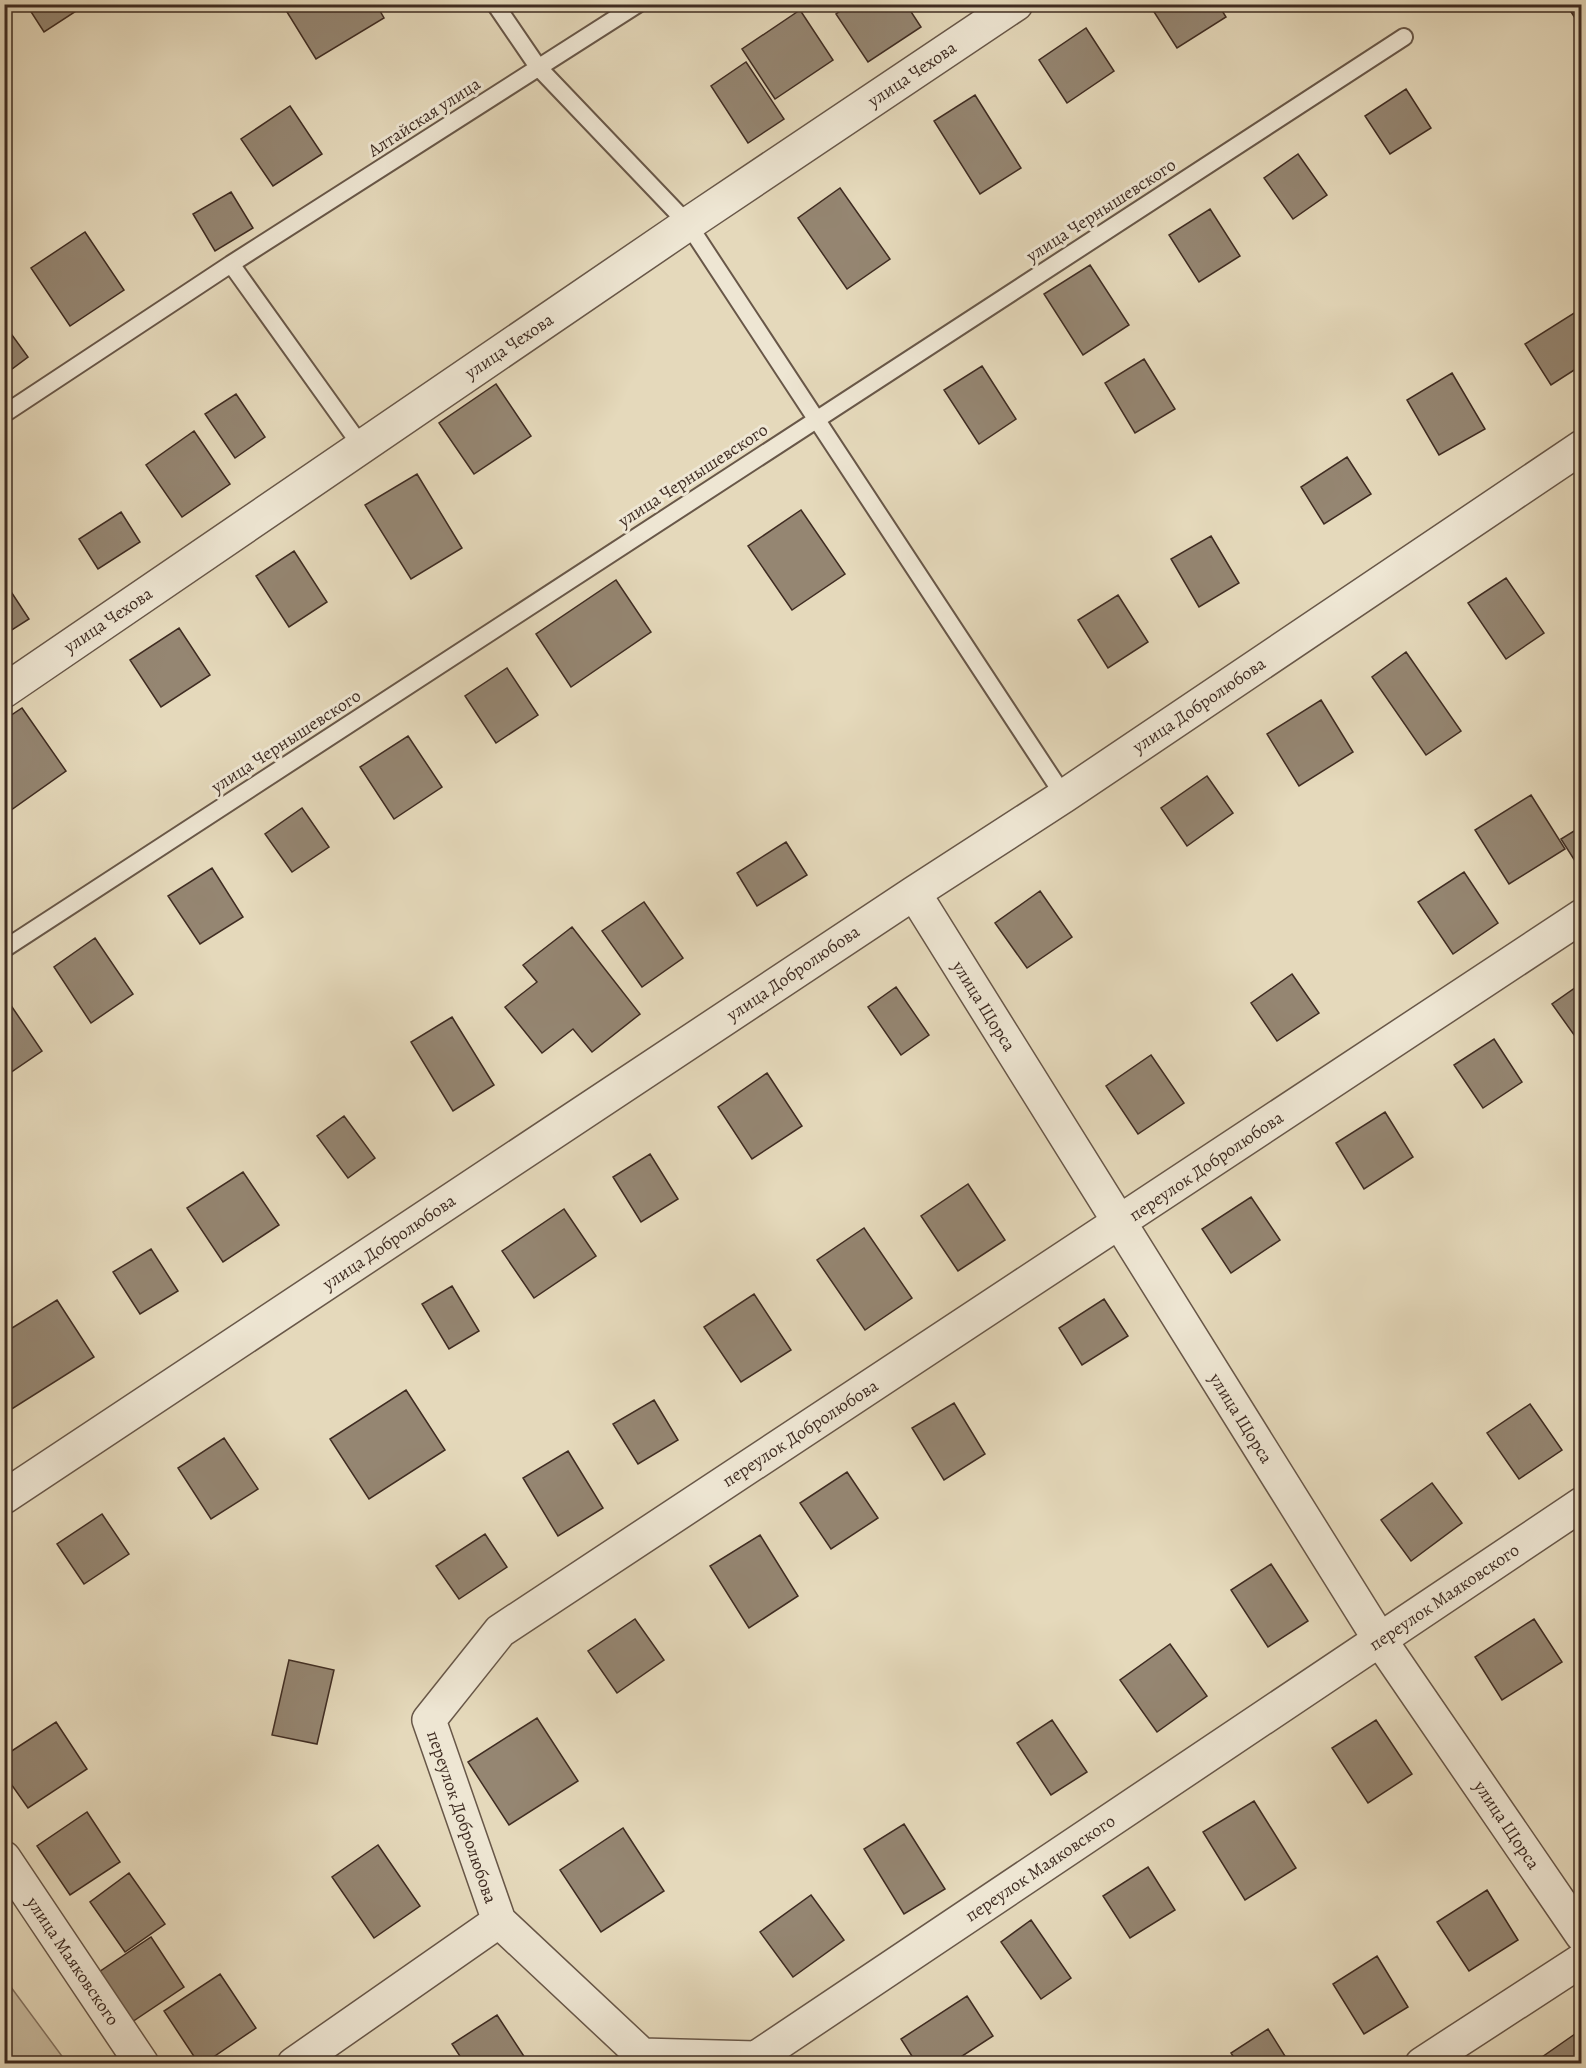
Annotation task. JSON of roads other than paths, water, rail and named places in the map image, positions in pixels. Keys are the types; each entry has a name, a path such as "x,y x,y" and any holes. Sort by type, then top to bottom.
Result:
{"street":[{"name":"улица Чехова","path":"4,691 688,224 1016,4"},
{"name":"улица Добролюбова","path":"4,1497 914,893 1064,796 1581,447"},
{"name":"улица Щорса","path":"914,893 1380,1640 1581,1935"},
{"name":"переулок Добролюбова","path":"294,2064 499,1921 429,1720 500,1631 1581,916"},
{"name":"переулок Маяковского","path":"499,1921 642,2055 756,2058 1581,1504"},
{"name":"улица Маяковского","path":"4,1858 142,2064"},
{"path":"1422,2064 1581,1960"}],"lane":[{"path":"495,4 538,67 688,224 1064,796"},
{"name":"Алтайская улица","path":"4,414 231,264 638,4"},
{"name":"улица Чернышевского","path":"4,949 1404,36"},
{"path":"231,264 362,447"}]}
